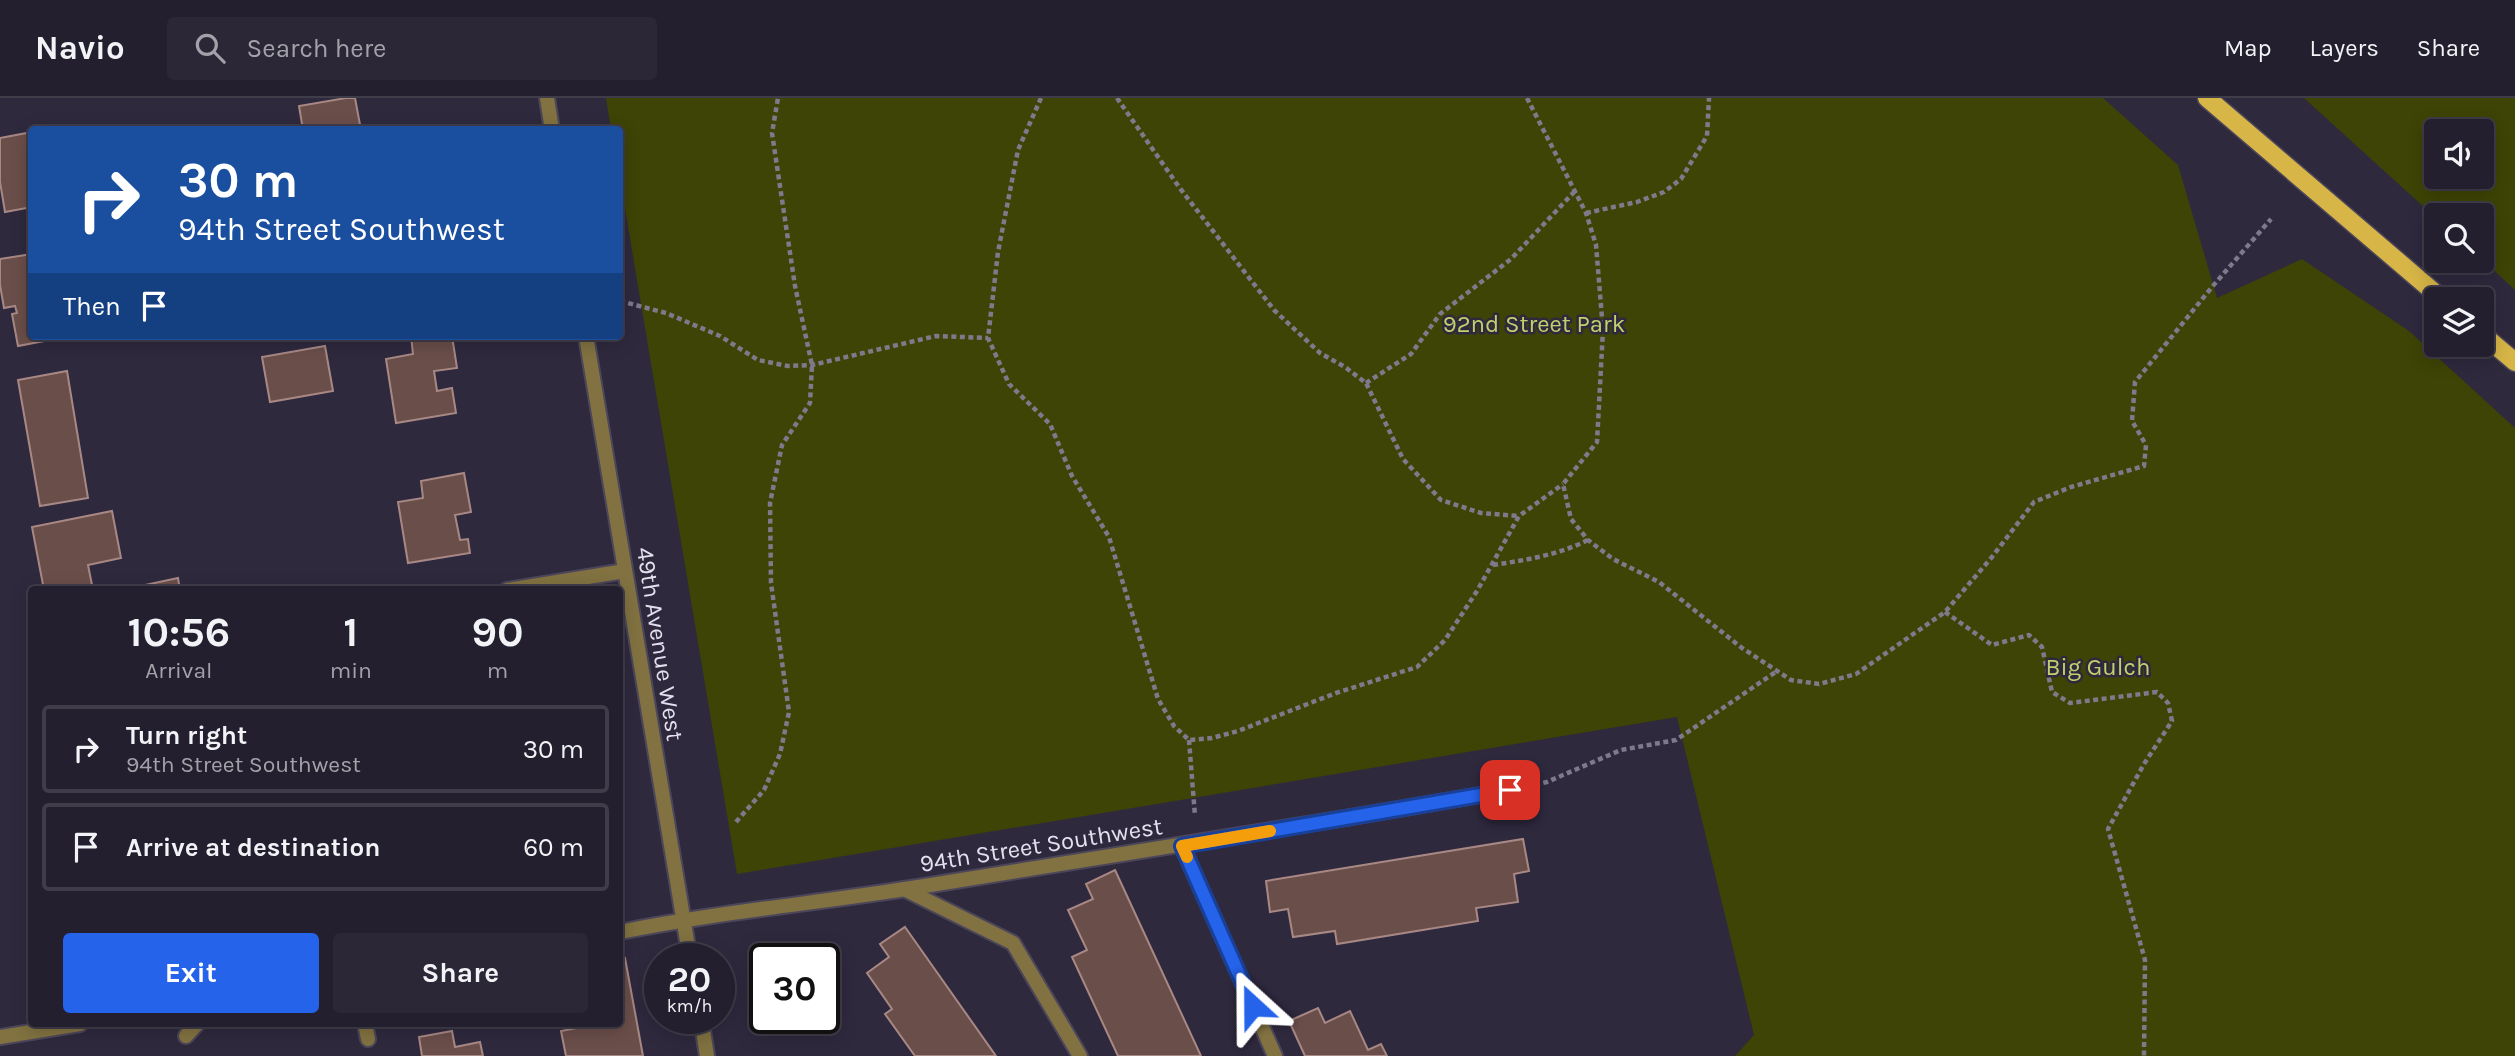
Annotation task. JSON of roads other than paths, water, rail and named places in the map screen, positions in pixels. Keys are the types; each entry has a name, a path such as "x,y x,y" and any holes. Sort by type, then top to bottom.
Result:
{"main road":[{"path":"2207,98 2428,287"},
{"path":"2494,344 2515,362"}],"street":[{"path":"547,98 551,126"},
{"name":"49th Avenue West","path":"587,340 687,943"},
{"path":"531,586 625,570"},
{"name":"94th Street Southwest","path":"623,931 683,919 904,889 1182,846 1510,790"},
{"path":"1182,846 1275,1056"},
{"path":"904,889 1013,943 1080,1056"},
{"path":"0,1037 62,1027"},
{"path":"186,1036 194,1027"},
{"path":"366,1027 368,1039"},
{"path":"704,1034 707,1056"}],"park label":[{"name":"92nd Street Park","path":"1534,324"},
{"name":"Big Gulch","path":"2098,667"}]}
